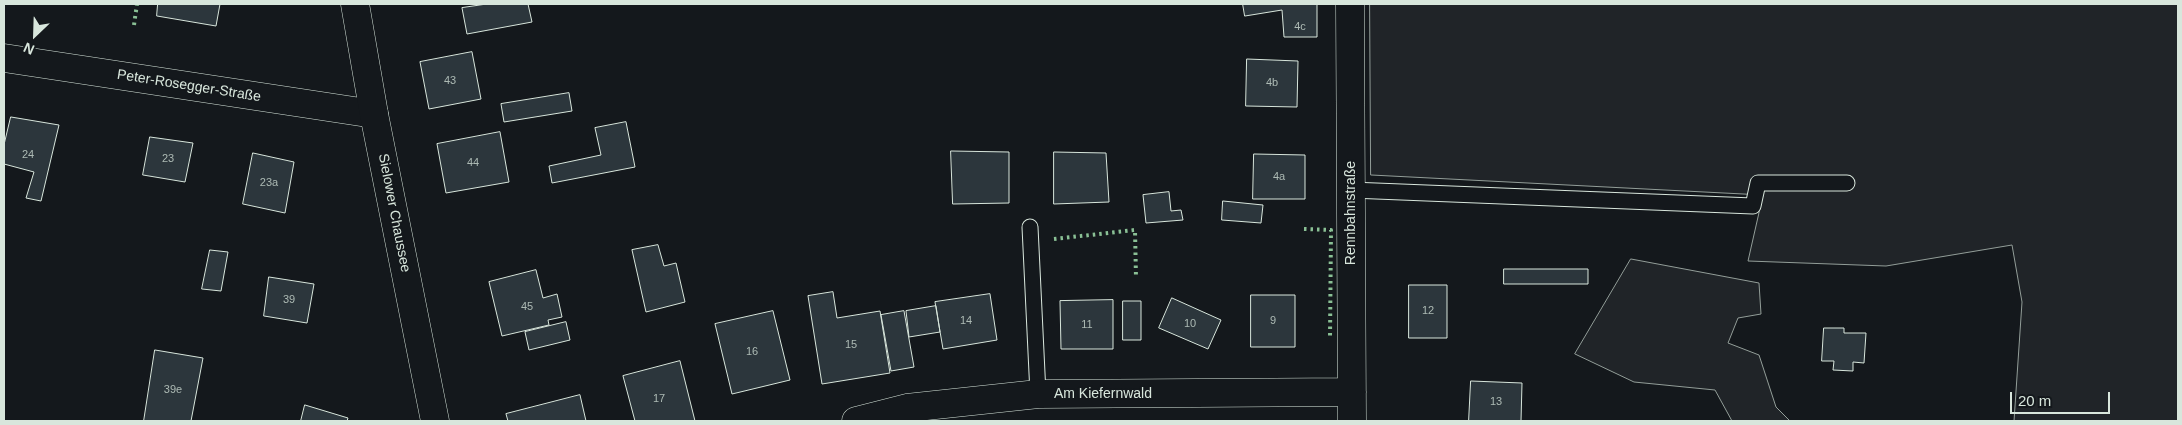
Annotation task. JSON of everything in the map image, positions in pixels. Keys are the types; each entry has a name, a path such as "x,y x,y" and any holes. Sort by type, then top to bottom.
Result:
{"street":[{"name":"Sielower Chaussee","path":"355,4 374,114 435,421"},
{"name":"Rennbahnstraße","path":"1350,4 1352,421"},
{"name":"Peter-Rosegger-Straße","path":"4,58 374,114"},
{"name":"Am Kiefernwald","path":"856,421 907,408 1038,394 1352,392"}],"lane":[{"path":"1351,190 1752,206 1758,183 1847,183"},
{"path":"1030,227 1038,394"}],"shaded area":[{"path":"1370,4 2178,4 2178,421 2014,421 2022,302 2012,245 1886,266 1748,261 1763,195 1371,175"},
{"path":"1631,259 1759,283 1761,314 1738,318 1728,343 1759,355 1776,407 1790,421 1732,421 1715,390 1634,382 1575,354"}],"building":[{"path":"158,4 220,4 216,26 157,16"},
{"path":"487,4 528,4 532,22 467,34 462,8"},
{"path":"1243,4 1317,4 1317,37 1284,37 1282,10 1245,16"},
{"path":"472,52 481,99 429,109 420,62"},
{"path":"1247,59 1298,61 1297,107 1246,106"},
{"path":"569,93 572,111 504,122 501,104"},
{"path":"11,117 59,125 41,201 26,198 34,172 4,164 4,145"},
{"path":"626,122 635,167 552,183 549,166 601,155 595,128"},
{"path":"500,132 509,182 446,193 437,144"},
{"path":"150,137 193,143 185,182 143,175"},
{"path":"951,151 1009,152 1009,203 953,204"},
{"path":"1054,152 1106,153 1109,202 1054,204"},
{"path":"253,153 294,162 285,213 243,204"},
{"path":"1254,154 1305,155 1305,199 1253,199"},
{"path":"1169,192 1171,211 1181,210 1183,220 1146,223 1143,195"},
{"path":"1223,201 1263,205 1261,223 1222,220"},
{"path":"658,245 664,266 676,263 685,302 646,312 632,250"},
{"path":"210,250 228,252 221,291 202,289"},
{"path":"1504,269 1588,269 1588,284 1504,284"},
{"path":"536,270 543,298 557,294 562,317 548,320 549,325 502,336 489,282"},
{"path":"269,277 314,284 307,323 264,316"},
{"path":"1409,285 1447,285 1447,338 1409,338"},
{"path":"833,292 837,318 880,311 890,373 822,384 808,296"},
{"path":"990,294 997,340 943,349 935,302"},
{"path":"1251,295 1295,295 1295,347 1251,347"},
{"path":"1172,298 1221,320 1208,349 1159,328"},
{"path":"1113,300 1113,349 1061,349 1060,301"},
{"path":"1123,301 1141,301 1141,340 1123,340"},
{"path":"936,306 940,332 909,337 906,311"},
{"path":"773,311 790,380 732,394 715,324"},
{"path":"904,311 914,367 891,371 881,315"},
{"path":"566,322 570,340 529,350 525,332"},
{"path":"1824,328 1844,328 1844,333 1866,333 1864,363 1853,362 1853,371 1833,370 1834,361 1822,361"},
{"path":"155,350 203,358 191,421 144,421"},
{"path":"680,361 695,421 635,421 623,376"},
{"path":"1471,381 1522,383 1521,421 1469,421"},
{"path":"580,395 586,421 508,421 506,414"},
{"path":"305,405 348,418 347,421 301,421"}],"hedge":[{"path":"134,25 137,4"},
{"path":"1304,229 1331,230 1330,338"},
{"path":"1054,239 1135,230 1136,278"}]}
